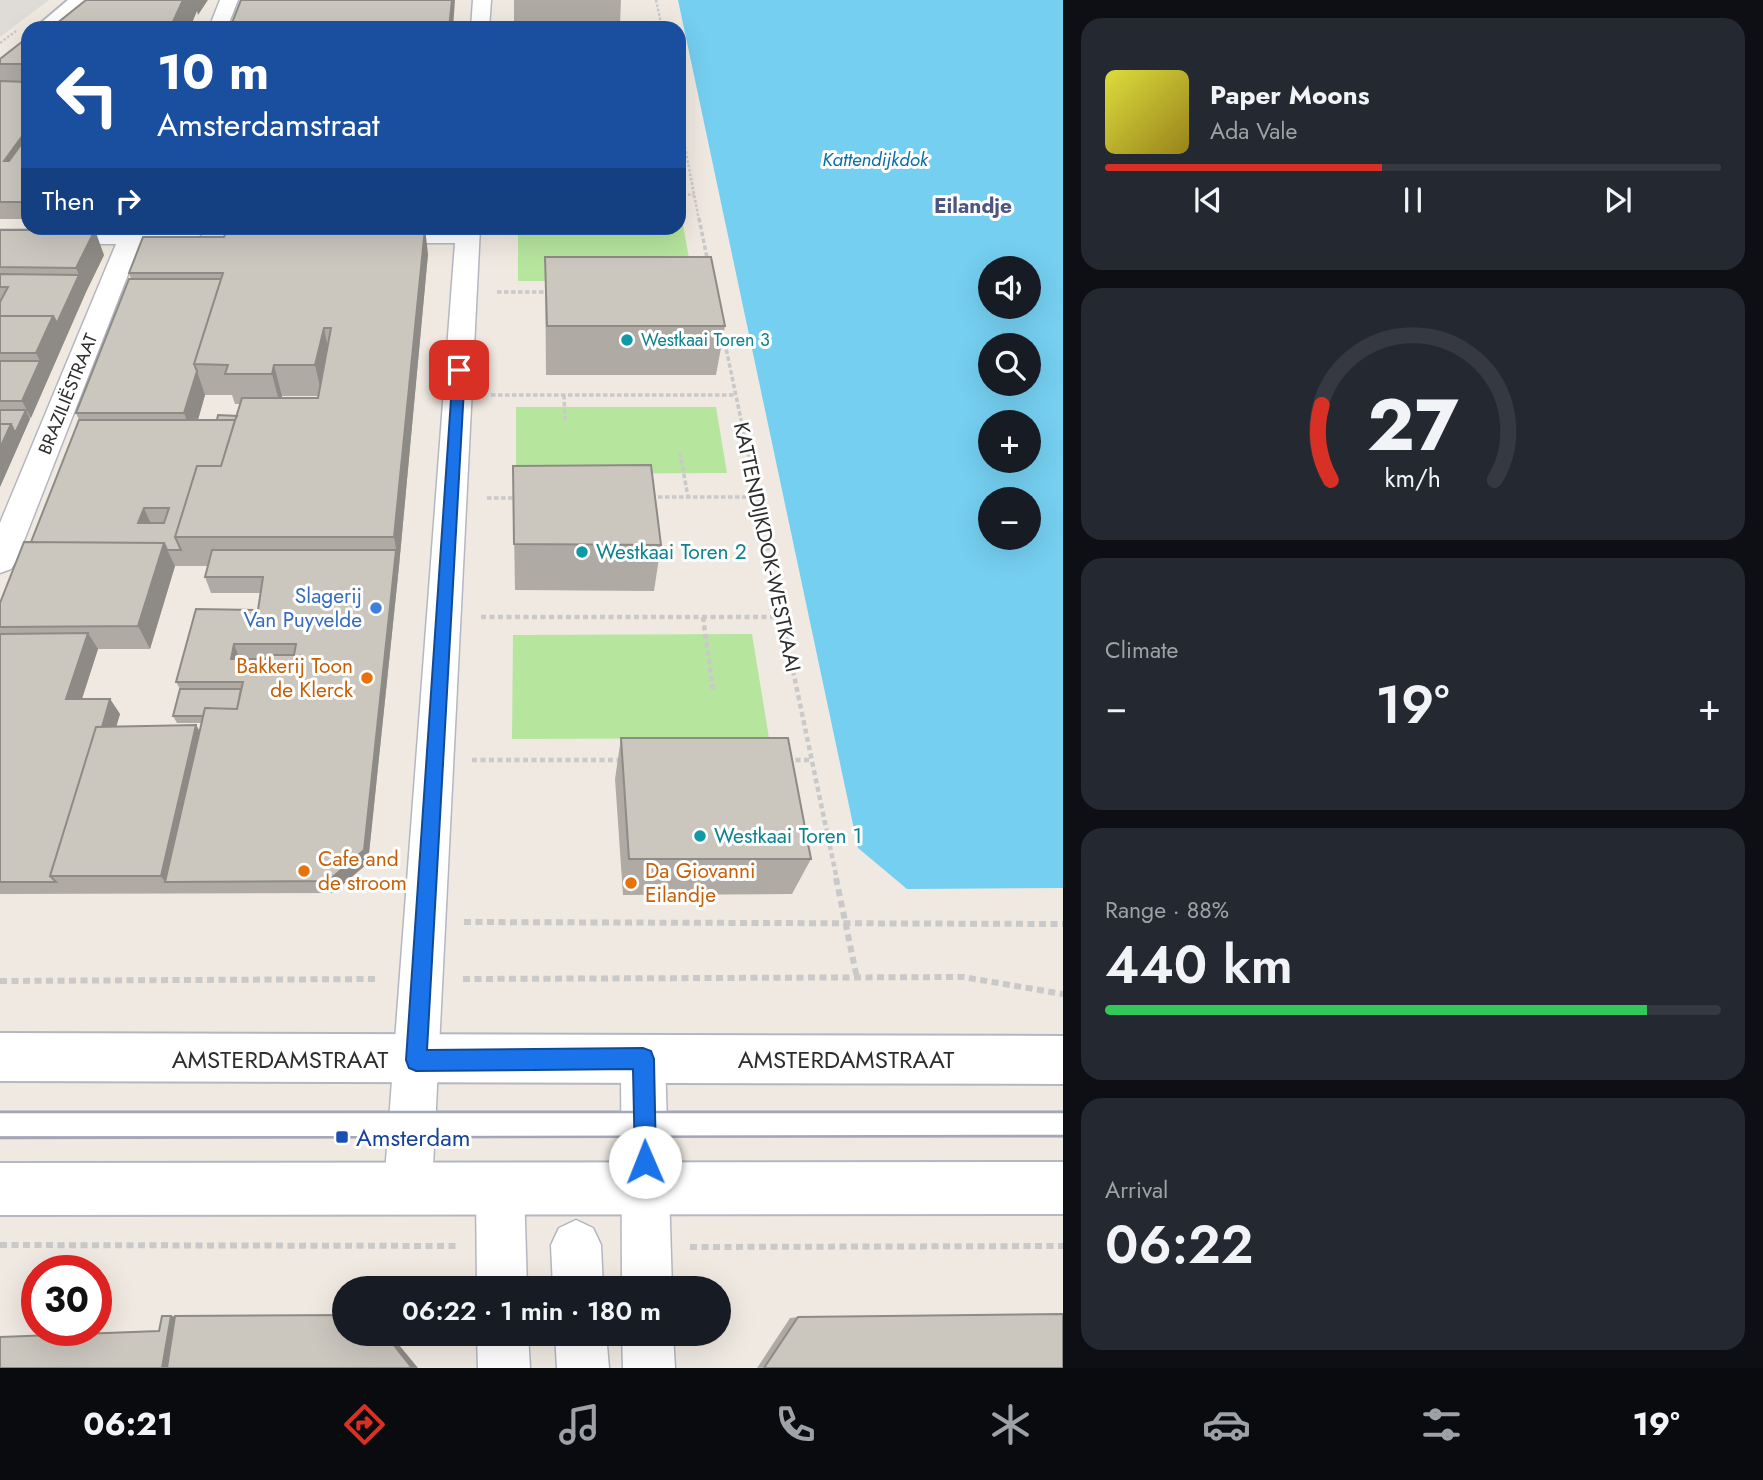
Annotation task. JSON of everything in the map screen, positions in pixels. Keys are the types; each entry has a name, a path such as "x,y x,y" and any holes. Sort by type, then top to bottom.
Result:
{"street":[{"path":"54,21 80,0"},
{"path":"221,21 229,0"},
{"path":"480,21 482,0"},
{"path":"0,237 53,235"},
{"name":"BRAZILIËSTRAAT","path":"0,561 132,235"},
{"path":"180,235 212,237"},
{"path":"360,236 387,235"},
{"path":"408,1187 468,235"},
{"name":"AMSTERDAMSTRAAT","path":"0,1057 416,1060 1063,1059"},
{"path":"643,1059 647,1267"},
{"path":"500,1187 501,1267"},
{"path":"0,1189 1063,1188"},
{"path":"503,1346 504,1368"},
{"path":"582,1346 583,1368"},
{"path":"648,1346 649,1368"}],"lane":[{"path":"0,1124 1063,1124"}],"path":[{"path":"656,0 660,21"},
{"path":"686,154 709,268"},
{"path":"686,194 694,195"},
{"path":"464,292 558,292"},
{"name":"KATTENDIJKDOK-WESTKAAI","path":"719,318 857,978"},
{"path":"457,395 736,394"},
{"path":"564,395 565,421"},
{"path":"680,453 688,497"},
{"path":"646,497 757,497"},
{"path":"451,498 520,498"},
{"path":"443,617 782,617"},
{"path":"703,617 713,690"},
{"path":"435,760 623,760"},
{"path":"784,760 811,760"},
{"path":"425,922 1063,924"},
{"path":"0,981 963,977 1063,994"},
{"path":"0,1245 501,1267"},
{"path":"647,1267 1063,1246"}],"green space":[{"path":"518,235 685,235 693,281 518,281"},
{"path":"516,407 716,407 727,473 516,474"},
{"path":"752,634 769,738 512,739 513,635"}],"shaded area":[{"path":"0,0 49,0 21,21 0,37"}],"water":[{"name":"Kattendijkdok","path":"678,0 1063,0 1063,888 907,889 858,848 686,38 686,21 682,21"}],"building":[{"path":"86,0 183,0 173,21 60,21"},
{"path":"241,0 452,0 450,21 233,21"},
{"path":"21,42 21,64 0,64 0,59"},
{"path":"0,81 21,82 21,138 4,161 9,161 21,145 21,202 0,202"},
{"path":"0,230 21,230 21,235 92,235 76,268 0,267"},
{"path":"424,235 394,537 175,537 197,466 221,466 242,398 318,398 331,328 324,328 315,365 274,365 272,374 225,374 228,365 194,364 223,273 129,273 143,237"},
{"path":"545,257 711,257 725,326 547,326"},
{"path":"0,274 79,275 57,323 53,316 0,316 0,302 8,287 0,287"},
{"path":"129,279 221,279 194,364 197,371 184,413 76,413"},
{"path":"0,316 53,316 36,353 0,353"},
{"path":"0,361 40,361 22,401 0,401"},
{"path":"0,410 26,410 15,433 11,424 0,424"},
{"path":"218,415 237,416 235,420 217,420"},
{"path":"79,420 235,420 221,466 197,466 175,537 181,550 167,550 164,543 31,542","holes":["144,508 169,508 164,523 138,523"]},
{"path":"0,424 11,424 0,448"},
{"path":"651,465 661,545 514,544 513,466"},
{"path":"24,542 164,543 138,626 0,627 0,603"},
{"path":"212,550 396,550 364,850 328,881 165,882 205,708 237,709 243,682 176,682 196,609 258,610 263,577 205,577","holes":["234,644 296,644 294,655 268,655 267,659 231,659"]},
{"path":"88,633 66,699 110,699 102,727 96,727 50,876 56,882 0,882 0,634"},
{"path":"180,689 241,689 237,709 205,708 203,716 173,716"},
{"path":"196,725 161,876 50,876 96,727"},
{"path":"621,738 788,738 811,859 629,859"},
{"path":"1063,1314 1063,1368 764,1368 798,1317"},
{"path":"332,1315 332,1346 395,1346 412,1368 167,1368 175,1316"},
{"path":"162,1316 171,1316 162,1368 0,1368 0,1337 21,1336 21,1346 112,1346 112,1333 159,1331"}],"tram line":[{"path":"0,1112 1063,1112"},
{"path":"0,1138 1063,1136"}],"place":[{"name":"Westkaai Toren 3","path":"627,340"},
{"name":"Westkaai Toren 2","path":"582,552"},
{"name":"Slagerij Van Puyvelde","path":"376,608"},
{"name":"Bakkerij Toon de Klerck","path":"367,678"},
{"name":"Westkaai Toren 1","path":"700,836"},
{"name":"Cafe and de stroom","path":"304,871"},
{"name":"Da Giovanni Eilandje","path":"631,883"},
{"name":"Amsterdam","path":"342,1137"}],"district":[{"name":"Eilandje","path":"973,206"}],"route":[{"path":"459,370 416,1060 643,1059 645,1162"}]}
